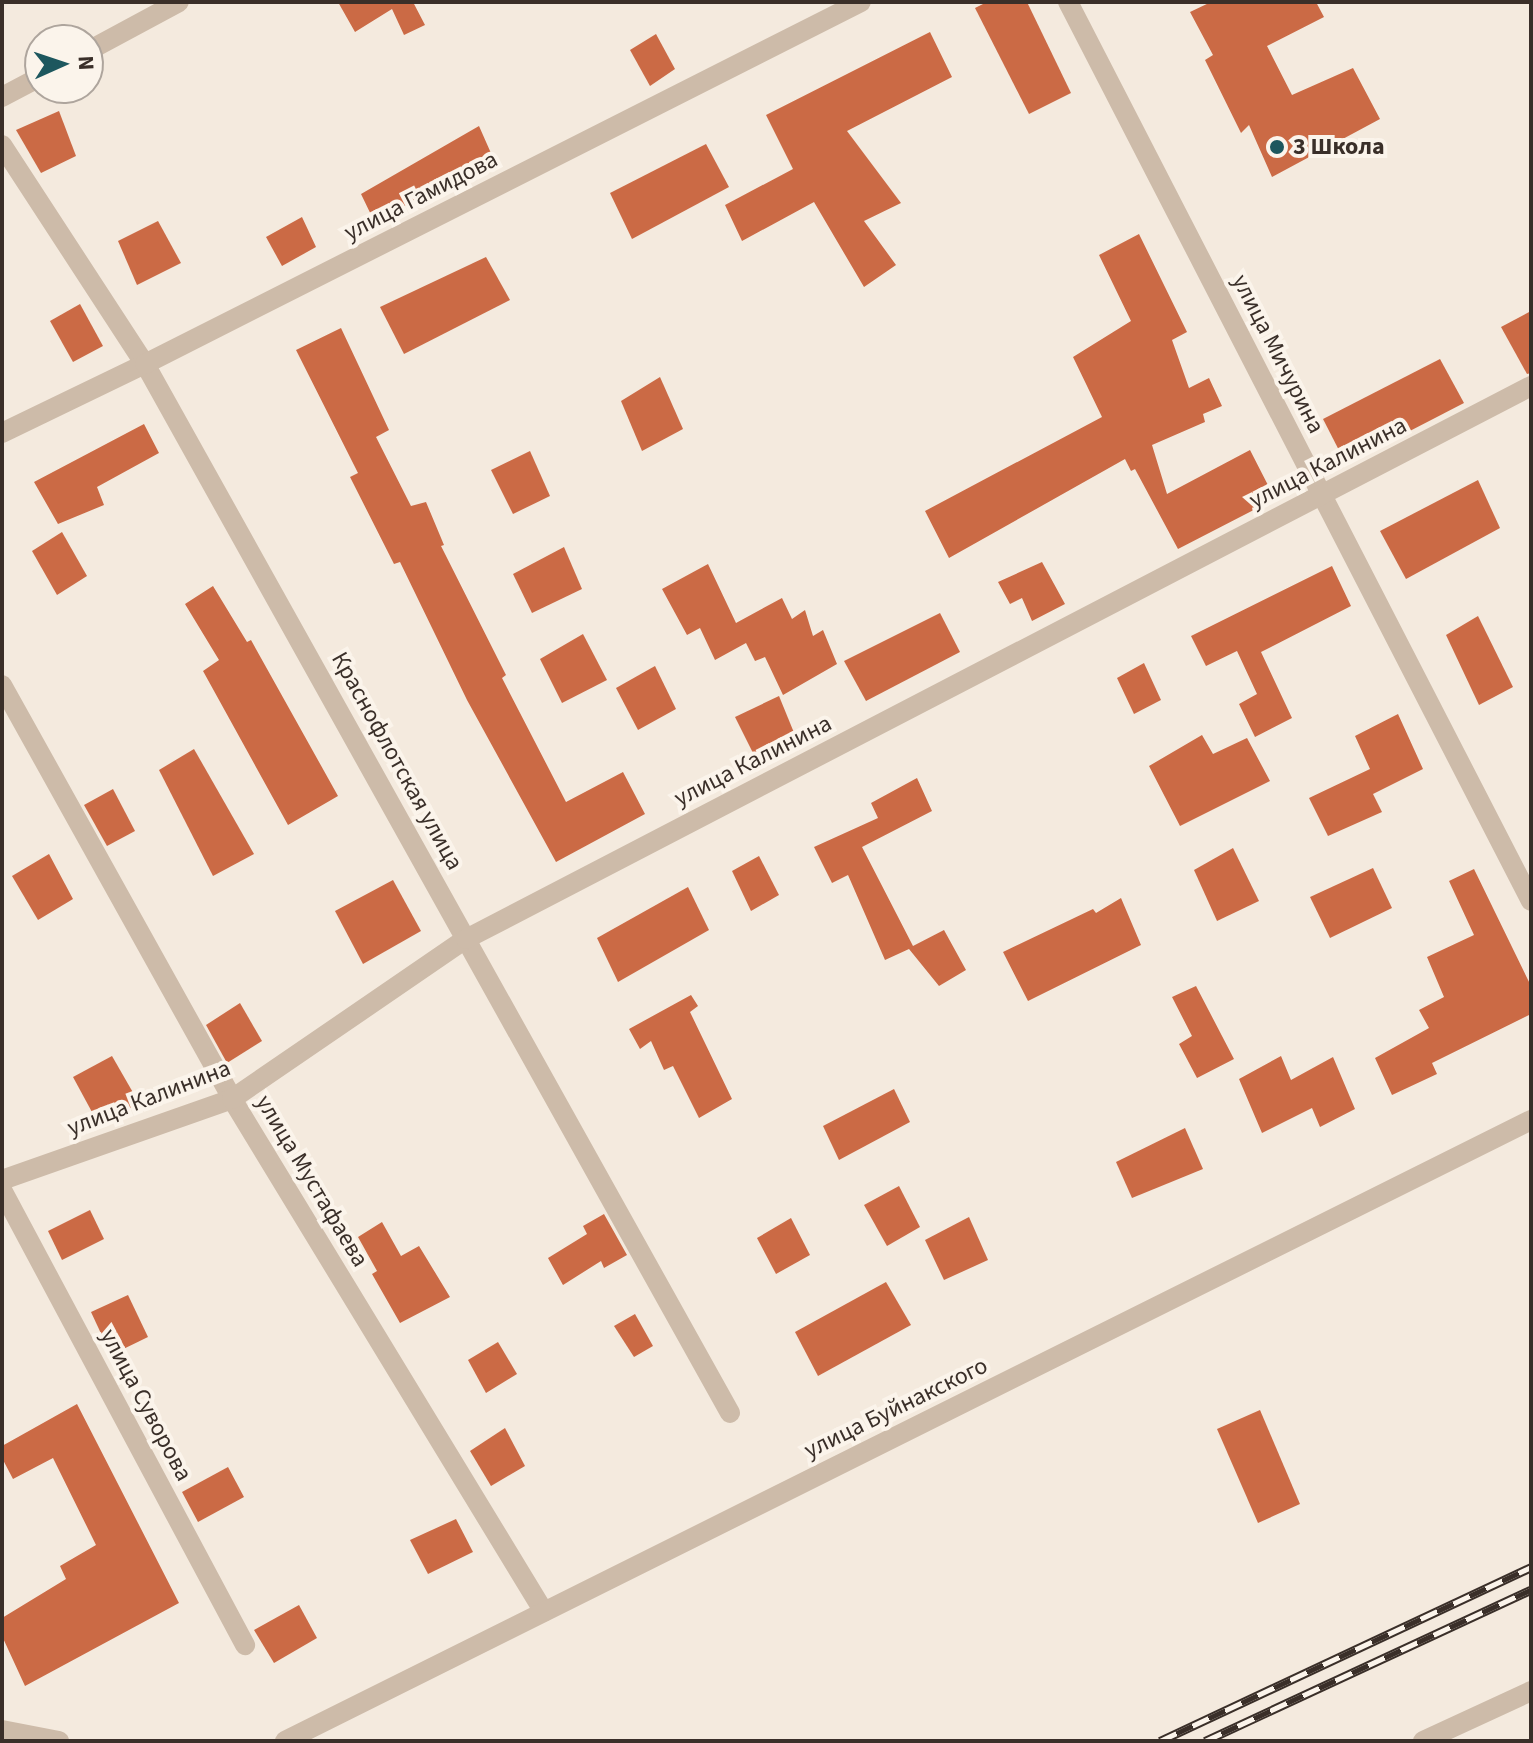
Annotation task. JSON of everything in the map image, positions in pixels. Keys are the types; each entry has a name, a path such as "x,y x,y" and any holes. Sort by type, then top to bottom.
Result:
{"street":[{"path":"104,42 179,2"},
{"name":"улица Гамидова","path":"2,433 145,364 861,2"},
{"name":"улица Мичурина","path":"1068,2 1531,901"},
{"path":"2,97 24,85"},
{"name":"Краснофлотская улица","path":"2,145 145,364 730,1413"},
{"name":"улица Калинина","path":"2,1180 232,1099 466,939 1531,386"},
{"name":"улица Мустафаева","path":"2,685 232,1099 544,1612"},
{"name":"улица Буйнакского","path":"285,1741 1531,1120"},
{"name":"улица Суворова","path":"2,1190 245,1645"},
{"path":"1423,1741 1531,1691"},
{"path":"2,1730 59,1741"}],"building":[{"path":"338,2 413,2 425,25 404,35 392,9 355,32"},
{"path":"987,2 1027,2 1071,93 1029,114 975,8"},
{"path":"1211,2 1316,2 1324,17 1267,46 1292,95 1353,68 1380,119 1272,177 1249,125 1241,133 1205,60 1213,55 1190,12"},
{"path":"930,32 952,77 847,131 901,203 864,221 896,265 864,287 814,202 742,241 725,205 793,169 766,115"},
{"path":"656,34 675,69 650,86 630,50"},
{"path":"59,111 76,156 41,173 16,130"},
{"path":"479,126 494,160 464,179 461,174 375,223 361,194"},
{"path":"706,144 729,187 632,239 610,193"},
{"path":"302,217 316,247 282,266 266,237"},
{"path":"158,221 181,263 137,285 118,241"},
{"path":"1139,234 1187,332 1172,340 1189,388 1209,378 1222,406 1203,414 1205,422 1152,445 1167,494 1250,450 1275,499 1178,549 1135,469 1131,471 1125,459 949,558 925,511 1102,417 1073,357 1131,321 1099,255"},
{"path":"486,257 510,300 404,354 380,307"},
{"path":"80,304 103,346 73,362 50,321"},
{"path":"1531,311 1531,373 1527,374 1501,327"},
{"path":"341,328 389,430 376,437 411,506 426,502 444,545 441,546 506,675 502,678 566,802 623,772 645,814 556,862 467,700 400,562 394,564 350,477 358,473 296,350"},
{"path":"1440,359 1464,403 1346,464 1323,419"},
{"path":"660,377 683,429 642,451 621,401"},
{"path":"144,424 159,453 97,487 104,505 58,524 34,482"},
{"path":"530,451 550,496 513,514 491,470"},
{"path":"1478,480 1500,528 1406,579 1380,531"},
{"path":"62,532 87,576 57,595 32,551"},
{"path":"564,547 582,589 532,613 513,574"},
{"path":"1042,562 1065,604 1032,621 1022,598 1010,604 998,582"},
{"path":"708,564 736,623 782,598 792,619 805,610 813,636 823,630 837,664 783,695 765,657 755,661 746,643 715,660 700,628 687,635 662,589"},
{"path":"1332,566 1351,606 1261,652 1292,718 1255,737 1239,704 1257,694 1237,651 1206,666 1191,636"},
{"path":"213,586 247,642 251,640 338,796 288,825 203,671 219,660 185,604"},
{"path":"940,613 960,652 866,701 844,661"},
{"path":"1478,616 1513,687 1479,705 1446,635"},
{"path":"583,634 607,680 562,703 540,659"},
{"path":"1144,663 1161,700 1134,714 1117,678"},
{"path":"655,666 676,709 638,730 616,688"},
{"path":"779,696 797,740 756,759 735,717"},
{"path":"1398,714 1423,769 1373,794 1382,812 1328,836 1309,798 1370,769 1355,736"},
{"path":"1202,735 1213,754 1247,738 1270,781 1180,826 1149,766"},
{"path":"194,749 254,854 213,876 159,770"},
{"path":"917,778 932,811 862,847 913,946 944,930 966,970 939,986 909,949 885,960 848,875 832,883 814,847 878,818 871,803"},
{"path":"113,789 135,831 107,846 84,805"},
{"path":"1233,848 1259,901 1217,921 1194,870"},
{"path":"49,854 73,899 38,920 12,876"},
{"path":"759,856 779,895 751,911 732,871"},
{"path":"1373,868 1392,908 1330,938 1310,897"},
{"path":"1474,869 1531,986 1531,1014 1432,1063 1437,1074 1392,1095 1375,1058 1429,1028 1419,1010 1444,997 1427,957 1474,935 1449,881"},
{"path":"393,880 421,931 363,964 335,911"},
{"path":"688,887 709,930 618,982 597,938"},
{"path":"1121,898 1141,945 1028,1001 1003,952 1093,909 1096,913"},
{"path":"1196,986 1234,1059 1197,1078 1179,1044 1192,1036 1172,997"},
{"path":"691,995 698,1006 690,1012 732,1099 699,1118 673,1066 664,1070 651,1041 640,1049 629,1029"},
{"path":"240,1003 262,1041 227,1063 206,1025"},
{"path":"112,1056 139,1103 99,1125 73,1077"},
{"path":"1281,1056 1291,1080 1333,1057 1355,1109 1320,1127 1312,1108 1262,1133 1239,1079"},
{"path":"894,1089 910,1122 839,1160 823,1126"},
{"path":"1185,1128 1203,1169 1132,1198 1116,1162"},
{"path":"899,1186 920,1227 887,1246 864,1205"},
{"path":"90,1210 104,1239 62,1260 48,1231"},
{"path":"604,1214 627,1255 604,1268 601,1261 563,1285 548,1258 587,1234 583,1226"},
{"path":"969,1217 988,1260 944,1280 925,1240"},
{"path":"791,1218 810,1255 776,1274 757,1238"},
{"path":"382,1222 401,1256 419,1246 450,1297 400,1323 372,1274 377,1271 358,1237"},
{"path":"886,1282 911,1325 818,1376 795,1332"},
{"path":"128,1295 148,1337 111,1355 91,1312"},
{"path":"635,1314 653,1346 634,1357 614,1326"},
{"path":"498,1342 517,1374 486,1393 468,1360"},
{"path":"77,1404 179,1603 25,1686 2,1636 2,1618 66,1579 60,1566 96,1545 53,1458 13,1479 2,1458 2,1446"},
{"path":"1260,1410 1300,1504 1258,1523 1217,1429"},
{"path":"505,1428 525,1466 491,1486 470,1451"},
{"path":"228,1467 244,1497 198,1522 182,1492"},
{"path":"456,1519 473,1552 428,1574 410,1540"},
{"path":"299,1605 317,1638 274,1663 254,1630"}],"railway":[{"path":"1160,1741 1531,1567"},
{"path":"1205,1741 1531,1590"}],"place":[{"name":"3 Школа","path":"1277,147"}]}
